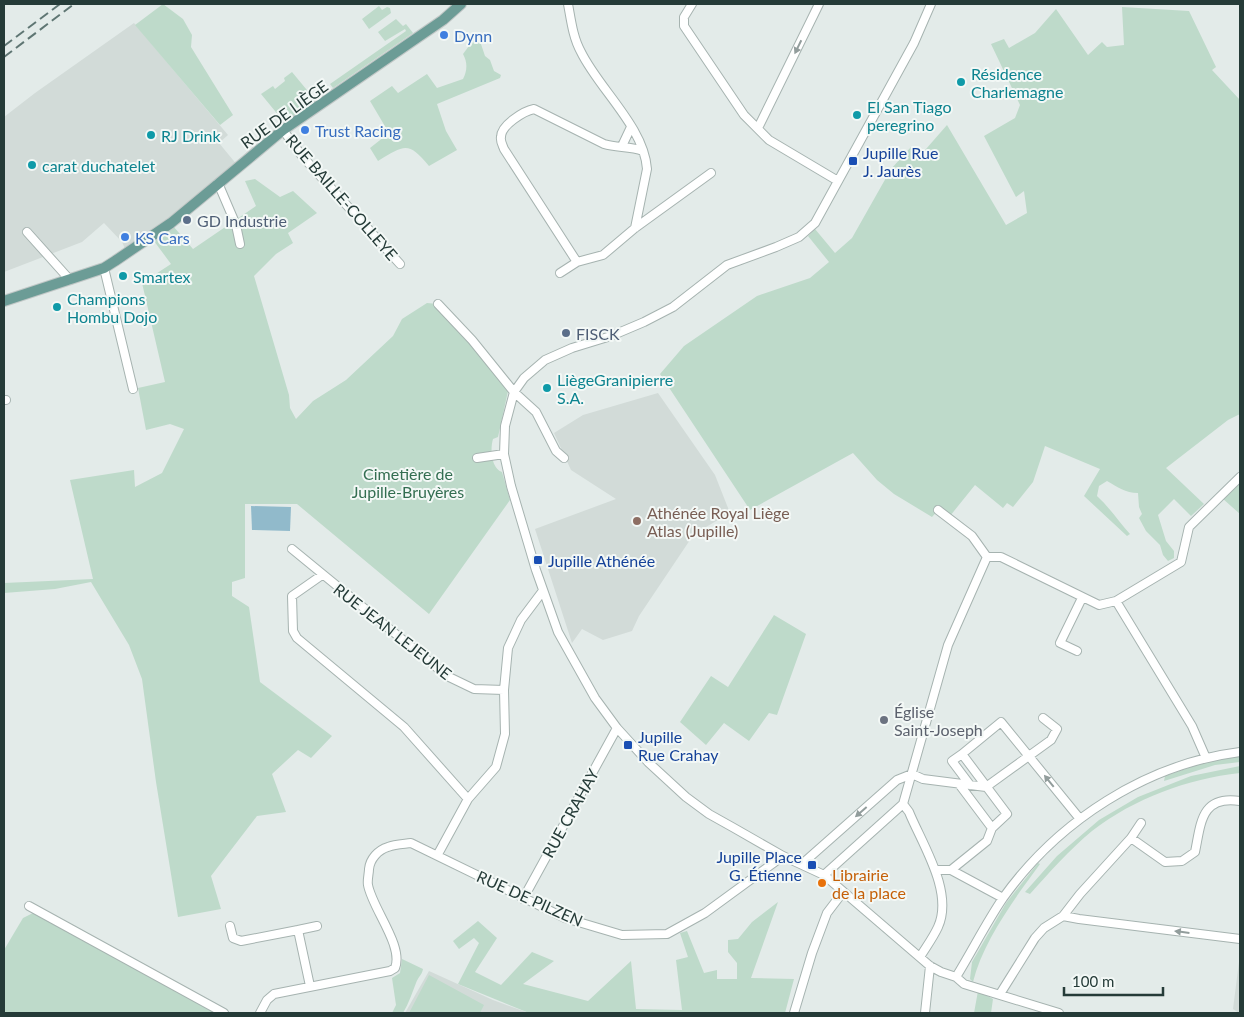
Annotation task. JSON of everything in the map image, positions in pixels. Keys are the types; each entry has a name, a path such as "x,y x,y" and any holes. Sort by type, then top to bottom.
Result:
{"main road":[{"name":"RUE DE LIÈGE","path":"4,301 104,268 170,222 283,130 443,20 461,4"}],"street":[{"path":"568,4 580,52 639,139 643,151 647,169 635,228"},
{"path":"692,4 684,18 684,26 744,115 769,140 838,181"},
{"path":"758,128 819,4"},
{"path":"931,4 914,42 815,223 799,237 776,248 727,265 673,307 644,322 611,336 572,348 545,360 524,378 514,392 504,426 504,454 511,486 542,592 558,632 576,668 595,698 617,728 648,762 686,797 709,814 783,856 824,875 930,966 956,977 964,984 1059,1013"},
{"path":"578,262 504,149 500,138 503,128 525,111 534,109 604,144 634,147 643,151"},
{"path":"622,146 631,127"},
{"name":"RUE BAILLE-COLLEYE","path":"283,130 302,156 400,264"},
{"path":"560,272 578,262 603,255 635,228 711,173"},
{"path":"218,183 236,225 240,244"},
{"path":"642,200 648,212 655,214"},
{"path":"27,232 70,280"},
{"path":"104,268 133,389"},
{"path":"438,304 472,340 514,392 536,412 556,451 564,458"},
{"path":"478,458 504,454"},
{"path":"987,557 1001,557 1099,605 1116,601 1181,562 1189,527 1240,477"},
{"path":"938,510 972,536 987,557"},
{"name":"RUE JEAN LEJEUNE","path":"292,549 447,676 474,689 504,690"},
{"path":"824,875 903,804 948,645 987,557"},
{"path":"322,575 292,596 294,631 297,638 404,727 468,799"},
{"path":"438,854 468,799 496,767 505,734 504,690 508,648 521,620 542,592"},
{"path":"1077,651 1060,643 1082,598"},
{"path":"1116,601 1192,726 1206,758"},
{"path":"802,864 898,780 912,774 923,779 986,787 1051,740 1057,729 1043,718"},
{"path":"970,785 952,761 1001,722 1080,818"},
{"name":"RUE CRAHAY","path":"523,899 617,728"},
{"path":"956,977 1004,898 1032,863 1080,818 1139,783 1174,768 1206,758 1240,752"},
{"path":"950,870 987,841 992,828 1007,814 962,754"},
{"path":"959,784 992,828"},
{"path":"1130,838 1165,862 1182,861 1195,852 1204,814 1208,808 1215,803 1223,801 1240,801"},
{"path":"903,804 909,812 935,870 943,900 939,926 920,957"},
{"path":"1000,994 1035,938 1044,928 1063,916 1130,838 1140,823"},
{"name":"RUE DE PILZEN","path":"310,986 390,971 398,963 394,947 368,884 370,863 378,853 388,846 411,843 438,854 523,899 565,918 622,935 667,934 705,913 783,856"},
{"path":"935,870 950,870 1004,898"},
{"path":"794,1013 807,969 827,914 843,892"},
{"path":"29,906 224,1013"},
{"path":"1063,916 1079,920 1240,939"},
{"path":"230,926 233,938 241,941 317,926"},
{"path":"260,1013 267,1000 274,994 310,986 298,930"},
{"path":"925,1013 930,966"}],"shaded area":[{"path":"134,23 228,135 219,143 238,166 127,253 122,242 104,223 82,242 4,272 4,117"},
{"name":"Athénée Royal Liège Atlas (Jupille)","path":"658,393 715,475 730,513 694,534 639,616 632,631 603,640 582,629 572,643 535,529 616,499 571,470 554,433 583,415"},
{"path":"1240,954 1240,1013 1239,1013 1233,1009"},
{"path":"429,971 493,1000 529,1013 405,1013"}],"green space":[{"path":"163,4 183,19 192,35 191,47 233,115 220,125 135,25"},
{"path":"379,6 382,10 387,7 390,8 391,13 369,29 362,19"},
{"path":"1122,7 1189,11 1216,67 1212,70 1240,100 1240,414 1228,420 1166,468 1204,504 1191,516 1174,499 1158,515 1166,541 1174,551 1174,558 1168,561 1163,555 1160,545 1146,531 1139,518 1142,514 1139,507 1138,493 1125,491 1107,481 1099,486 1097,496 1130,534 1127,536 1084,496 1100,469 1045,446 1033,482 1013,507 1007,503 1003,508 975,485 950,516 941,507 932,517 894,494 877,480 853,453 750,510 660,374 684,346 757,296 810,278 829,262 808,236 815,229 835,253 852,238 891,169 911,147 919,157 947,125 1006,225 1027,213 1024,191 1016,197 984,136 1015,118 1020,105 991,44 1004,39 1009,48 1035,33 1056,9 1088,55 1102,42 1107,47 1124,45"},
{"path":"396,19 403,26 406,24 413,33 333,88 330,84 406,31 405,29 385,41 378,32"},
{"path":"473,35 479,38 485,56 490,60 494,71 501,75 500,78 437,104 446,131 457,150 429,166 416,152 406,148 400,149 378,161 370,148 389,133 370,101 392,86 398,93 427,74 437,88 463,79 466,61 463,54 469,46 468,39"},
{"path":"292,72 316,101 284,122 261,94 273,86 275,89"},
{"name":"Cimetière de Jupille-Bruyères","path":"255,179 280,197 293,191 317,213 288,233 293,243 276,254 254,276 289,395 290,408 296,419 313,401 346,380 393,336 402,319 427,303 438,304 507,387 508,391 498,437 493,439 492,453 496,467 502,472 510,500 429,614 297,504 245,504 245,578 232,582 232,596 249,607 260,682 332,736 311,758 298,750 272,774 286,812 257,816 211,876 221,909 178,917 156,782 142,679 129,645 91,582 55,589 4,593 4,583 93,579 70,480 134,470 135,487 162,473 184,429 170,424 146,430 138,388 165,382 142,283 171,264 154,241 173,226 193,249 256,206 245,181"},
{"path":"1240,481 1240,514 1222,498"},
{"path":"774,615 806,634 777,715 769,713 749,741 724,723 706,745 680,722 711,676 728,687"},
{"path":"1240,756 1240,762 1215,765 1164,781 1165,776 1211,760"},
{"path":"1240,766 1240,773 1181,785 1126,809 1084,838 1030,894 1025,892 1057,856 1099,820 1138,797 1191,776"},
{"path":"1038,863 1040,864 1010,905 992,936 984,951 973,982 970,979 972,962 1006,903"},
{"path":"778,902 751,978 794,979 785,1013 529,1013 458,984 479,943 474,938 459,949 453,941 478,921 497,938 475,972 501,985 532,952 554,961 523,984 588,1001 631,961 636,1009 682,1010 676,960 688,957 680,933 687,931 704,973 717,970 717,979 737,979 737,963 728,952 728,940 738,939 752,922"},
{"path":"33,913 216,1013 4,1013 4,950 23,918"},
{"path":"402,959 423,969 403,1013 392,1013 396,1005 392,978 400,973"},
{"path":"429,975 484,1005 480,1013 409,1013"},
{"path":"978,991 993,999 991,1013 974,1013"}],"water":[{"path":"251,506 291,507 290,531 252,530"}],"railway":[{"path":"4,46 60,4"},
{"path":"4,57 74,4"}],"place":[{"name":"Dynn","path":"444,35"},
{"name":"Résidence Charlemagne","path":"961,82"},
{"name":"El San Tiago peregrino","path":"857,115"},
{"name":"Trust Racing","path":"305,130"},
{"name":"RJ Drink","path":"151,135"},
{"name":"Jupille Rue J. Jaurès","path":"853,161"},
{"name":"carat duchatelet","path":"32,165"},
{"name":"GD Industrie","path":"187,220"},
{"name":"KS Cars","path":"125,237"},
{"name":"Smartex","path":"123,276"},
{"name":"Champions Hombu Dojo","path":"57,307"},
{"name":"FISCK","path":"566,333"},
{"name":"LiègeGranipierre S.A.","path":"547,388"},
{"name":"Athénée Royal Liège Atlas (Jupille)","path":"637,521"},
{"name":"Jupille Athénée","path":"538,560"},
{"name":"Église Saint-Joseph","path":"884,720"},
{"name":"Jupille Rue Crahay","path":"628,745"},
{"name":"Jupille Place G. Étienne","path":"812,865"},
{"name":"Librairie de la place","path":"822,883"}]}
